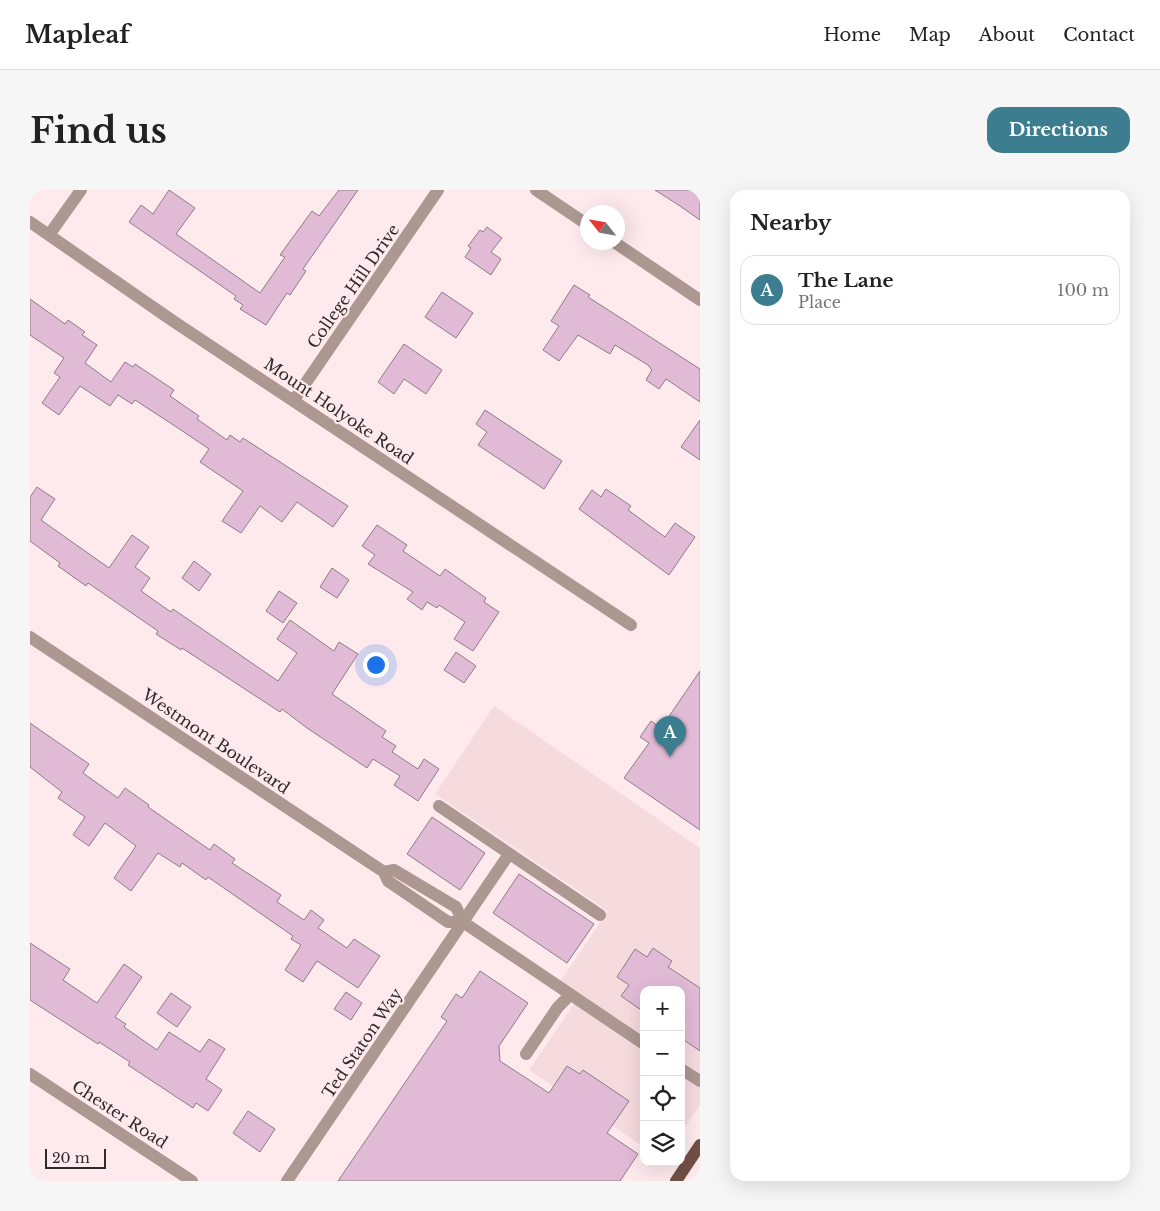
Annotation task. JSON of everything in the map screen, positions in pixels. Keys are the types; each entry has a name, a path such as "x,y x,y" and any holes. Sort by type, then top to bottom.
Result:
{"main road":[{"path":"676,1181 700,1145"}],"street":[{"path":"49,235 81,190"},
{"name":"College Hill Drive","path":"294,400 438,190"},
{"path":"536,190 580,220"},
{"name":"Mount Holyoke Road","path":"30,222 173,321 631,625"},
{"path":"625,249 700,300"},
{"name":"Westmont Boulevard","path":"30,637 384,872 388,881 448,922 463,922 640,1041"},
{"path":"438,806 600,915"},
{"name":"Ted Staton Way","path":"287,1181 509,854"},
{"path":"526,1054 558,1007 570,995"},
{"path":"685,1071 700,1081"},
{"name":"Chester Road","path":"30,1074 192,1181"}],"shaded area":[{"path":"494,706 700,848 700,1105 685,1127 685,986 640,986 640,1144 529,1070 577,1000 557,986 608,911 435,794"}],"building":[{"path":"169,190 195,208 176,234 260,293 285,257 280,255 312,211 319,216 339,190 358,190 303,269 306,271 290,295 287,293 266,325 240,309 243,305 234,299 236,296 129,222 141,205 153,214"},
{"path":"655,190 700,190 700,220 677,204"},
{"path":"487,227 502,238 491,252 501,259 491,275 465,257 471,248 468,246 480,230 483,232"},
{"path":"574,285 590,295 588,297 700,369 700,402 666,379 659,389 646,380 652,370 648,365 615,345 610,354 578,335 559,361 543,350 559,326 551,321"},
{"path":"442,292 473,313 456,338 425,317"},
{"path":"30,299 65,324 68,320 85,332 82,335 97,345 85,363 111,382 125,362 133,367 135,364 174,390 170,396 199,416 197,419 227,440 230,435 240,442 243,438 348,506 333,527 297,502 282,522 260,506 241,533 222,521 243,491 200,462 209,449 135,400 132,404 118,395 110,406 80,386 59,415 42,403 60,377 54,373 64,358 30,335"},
{"path":"404,344 442,370 426,394 404,379 394,394 378,382"},
{"path":"485,410 562,461 544,489 478,445 487,432 476,424"},
{"path":"700,420 700,460 681,447"},
{"path":"37,487 55,499 41,520 109,568 132,535 149,547 135,567 150,578 141,591 171,612 173,609 278,681 297,653 277,639 290,620 334,651 339,642 358,654 332,694 386,731 382,737 396,746 392,752 418,769 424,759 439,769 418,801 394,785 400,776 373,759 367,768 282,709 280,712 182,648 181,650 156,634 158,631 88,583 86,586 58,566 60,563 30,541 30,497"},
{"path":"606,489 631,506 628,510 665,537 675,523 695,537 669,575 579,509 592,490 601,497"},
{"path":"377,525 407,545 403,551 440,576 445,569 486,598 484,602 499,612 473,651 454,639 465,622 439,605 437,608 427,602 422,610 407,599 413,592 368,564 375,555 362,546"},
{"path":"194,561 211,574 199,591 182,578"},
{"path":"332,568 349,580 337,598 320,587"},
{"path":"279,591 297,603 283,623 266,611"},
{"path":"456,652 476,666 464,683 444,670"},
{"path":"700,671 700,830 624,778 649,743 640,737 651,721 661,728"},
{"path":"30,723 89,764 83,773 118,798 125,788 149,805 148,807 210,850 214,844 235,859 232,863 281,895 277,902 304,920 311,910 324,920 318,928 347,948 354,939 380,956 358,988 317,961 303,982 285,970 301,945 291,939 293,936 208,877 206,880 182,863 180,867 158,853 131,891 114,878 136,846 105,823 89,846 73,835 85,817 58,798 62,792 30,767"},
{"path":"432,817 485,853 460,890 407,854"},
{"path":"519,874 594,924 567,963 493,913"},
{"path":"30,943 70,969 63,980 97,1003 124,964 142,977 115,1017 126,1024 124,1027 157,1050 169,1032 200,1052 209,1039 225,1049 206,1079 222,1090 208,1111 196,1103 193,1108 128,1065 130,1062 99,1042 98,1044 30,1000"},
{"path":"653,948 672,961 668,967 700,988 700,1051 685,1041 685,986 640,986 640,1009 621,996 629,985 617,977 635,949 647,957"},
{"path":"480,971 528,1003 499,1046 500,1061 549,1093 567,1066 580,1074 583,1070 629,1101 607,1133 638,1154 620,1181 338,1181 447,1021 441,1017 456,994 462,998"},
{"path":"346,992 362,1003 351,1020 334,1009"},
{"path":"171,993 191,1007 177,1027 157,1013"},
{"path":"248,1111 275,1129 260,1152 233,1133"}],"place":[{"name":"The Lane","path":"670,757"}]}
